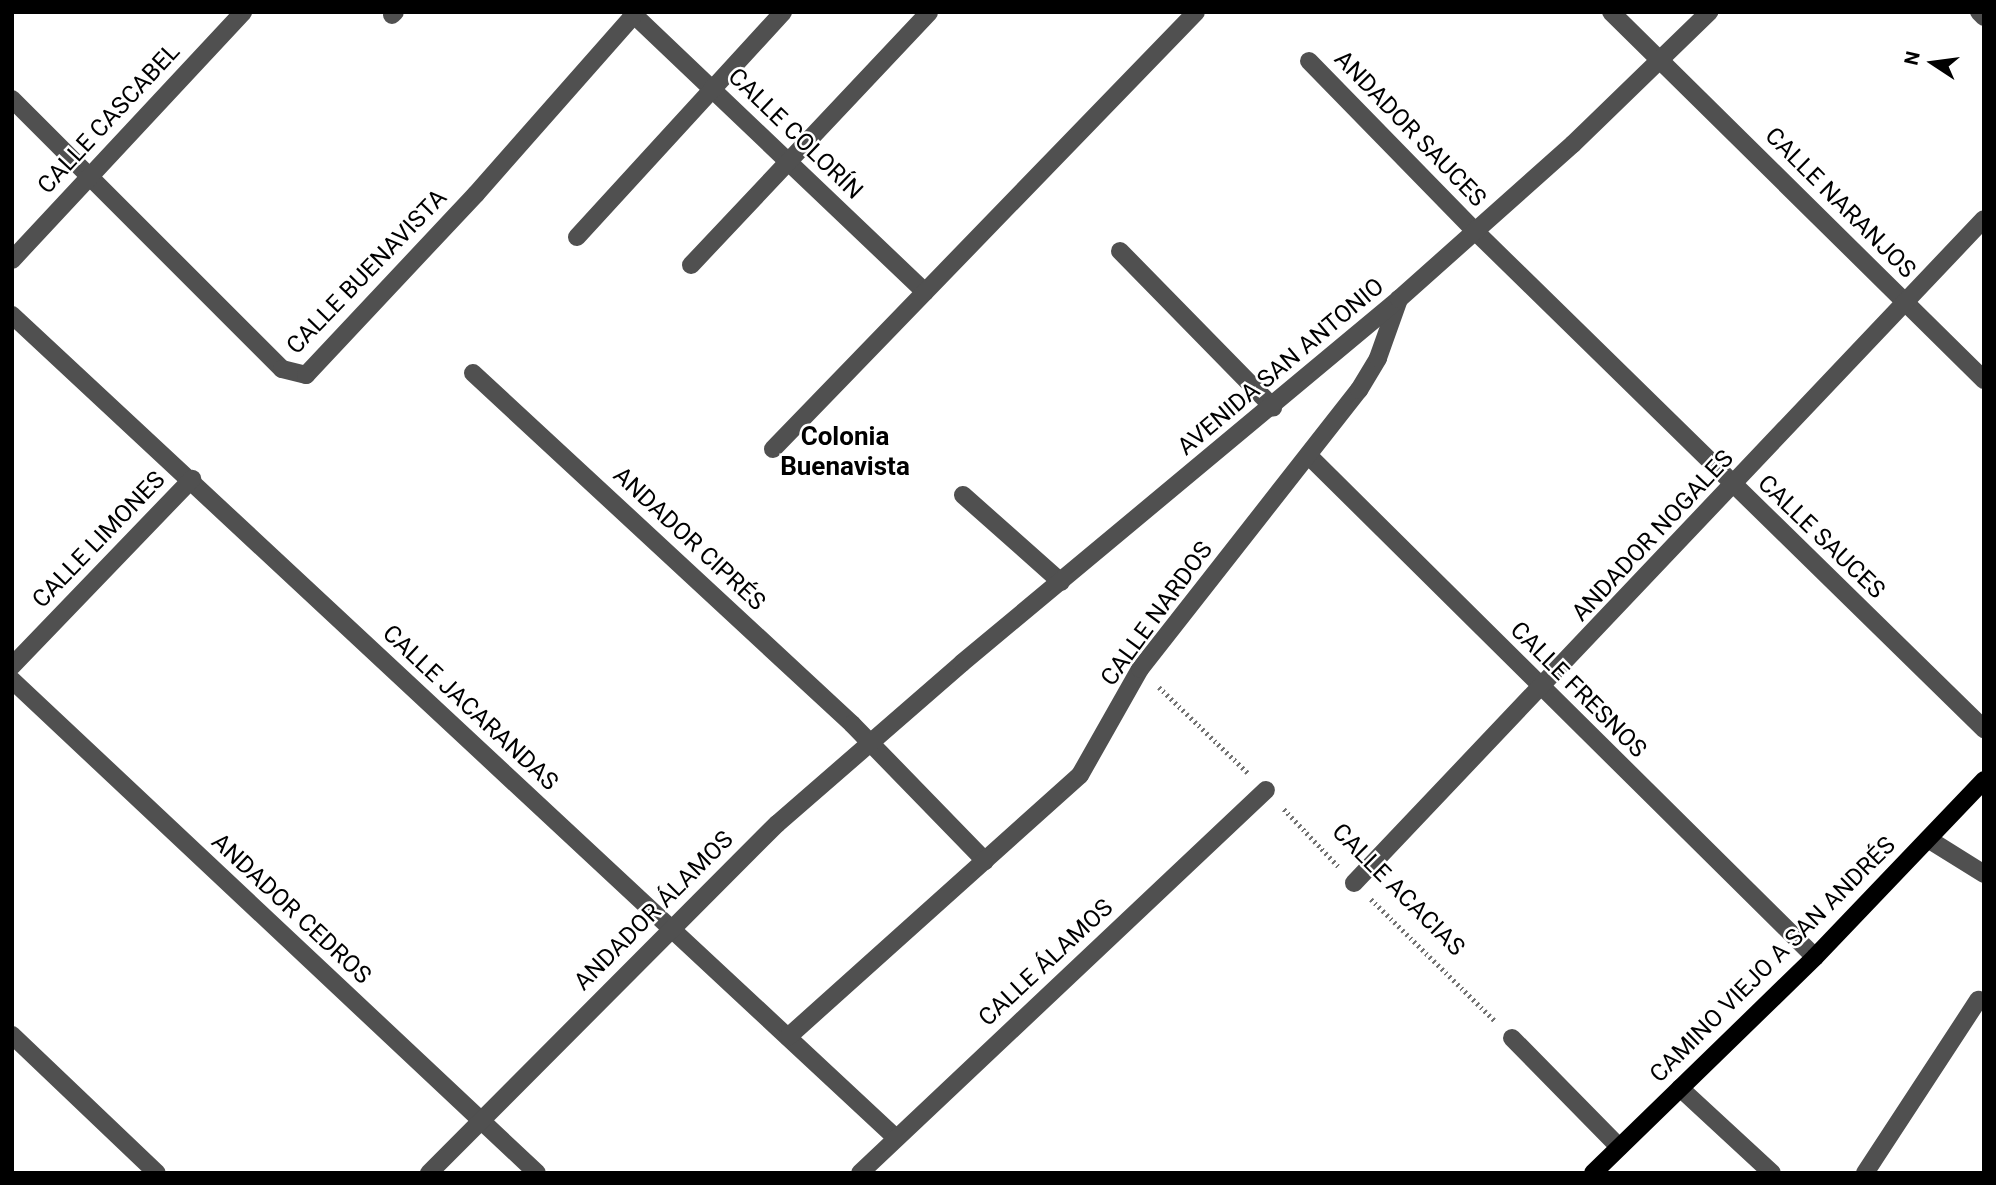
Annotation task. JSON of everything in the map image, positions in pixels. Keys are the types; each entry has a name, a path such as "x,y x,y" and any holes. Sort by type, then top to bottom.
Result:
{"main road":[{"name":"CAMINO VIEJO A SAN ANDRÉS","path":"1593,1173 1815,957 1984,780"}],"street":[{"name":"CALLE CASCABEL","path":"12,260 243,12"},
{"path":"577,237 783,12"},
{"path":"691,265 929,12"},
{"path":"772,449 1196,12"},
{"name":"CALLE NARANJOS","path":"1611,12 1663,60 1984,380"},
{"name":"AVENIDA SAN ANTONIO","path":"870,742 1399,299 1663,60 1709,12"},
{"path":"1979,12 1984,17"},
{"name":"CALLE BUENAVISTA","path":"89,177 282,369 306,375 476,194 633,14"},
{"name":"CALLE COLORÍN","path":"633,14 925,292"},
{"name":"ANDADOR SAUCES","path":"1309,61 1476,232"},
{"path":"12,99 89,177"},
{"name":"ANDADOR NOGALES","path":"1354,883 1542,690 1984,219"},
{"name":"CALLE SAUCES","path":"1476,232 1732,486 1984,729"},
{"path":"1119,251 1273,407"},
{"name":"CALLE NARDOS","path":"788,1037 1080,775 1140,669 1309,456 1378,358 1399,299"},
{"name":"CALLE JACARANDAS","path":"12,314 192,479 668,929 895,1137"},
{"name":"ANDADOR CIPRÉS","path":"473,373 870,742 985,862"},
{"name":"CALLE FRESNOS","path":"1309,456 1542,690 1815,957"},
{"name":"CALLE LIMONES","path":"12,666 192,479"},
{"path":"963,495 1061,582"},
{"name":"ANDADOR CEDROS","path":"12,680 537,1173"},
{"name":"ANDADOR ÁLAMOS","path":"481,1122 668,929 777,824 870,742"},
{"name":"CALLE ÁLAMOS","path":"860,1173 895,1137 1266,790"},
{"path":"1928,839 1984,874"},
{"path":"1865,1173 1978,1000"},
{"path":"12,1035 157,1173"},
{"path":"1513,1038 1619,1147"},
{"path":"1680,1088 1772,1173"},
{"path":"429,1173 481,1122"}],"path":[{"name":"CALLE ACACIAS","path":"1140,669 1266,790 1354,883 1513,1038"}],"district":[{"name":"Colonia Buenavista","path":"845,452"}]}
